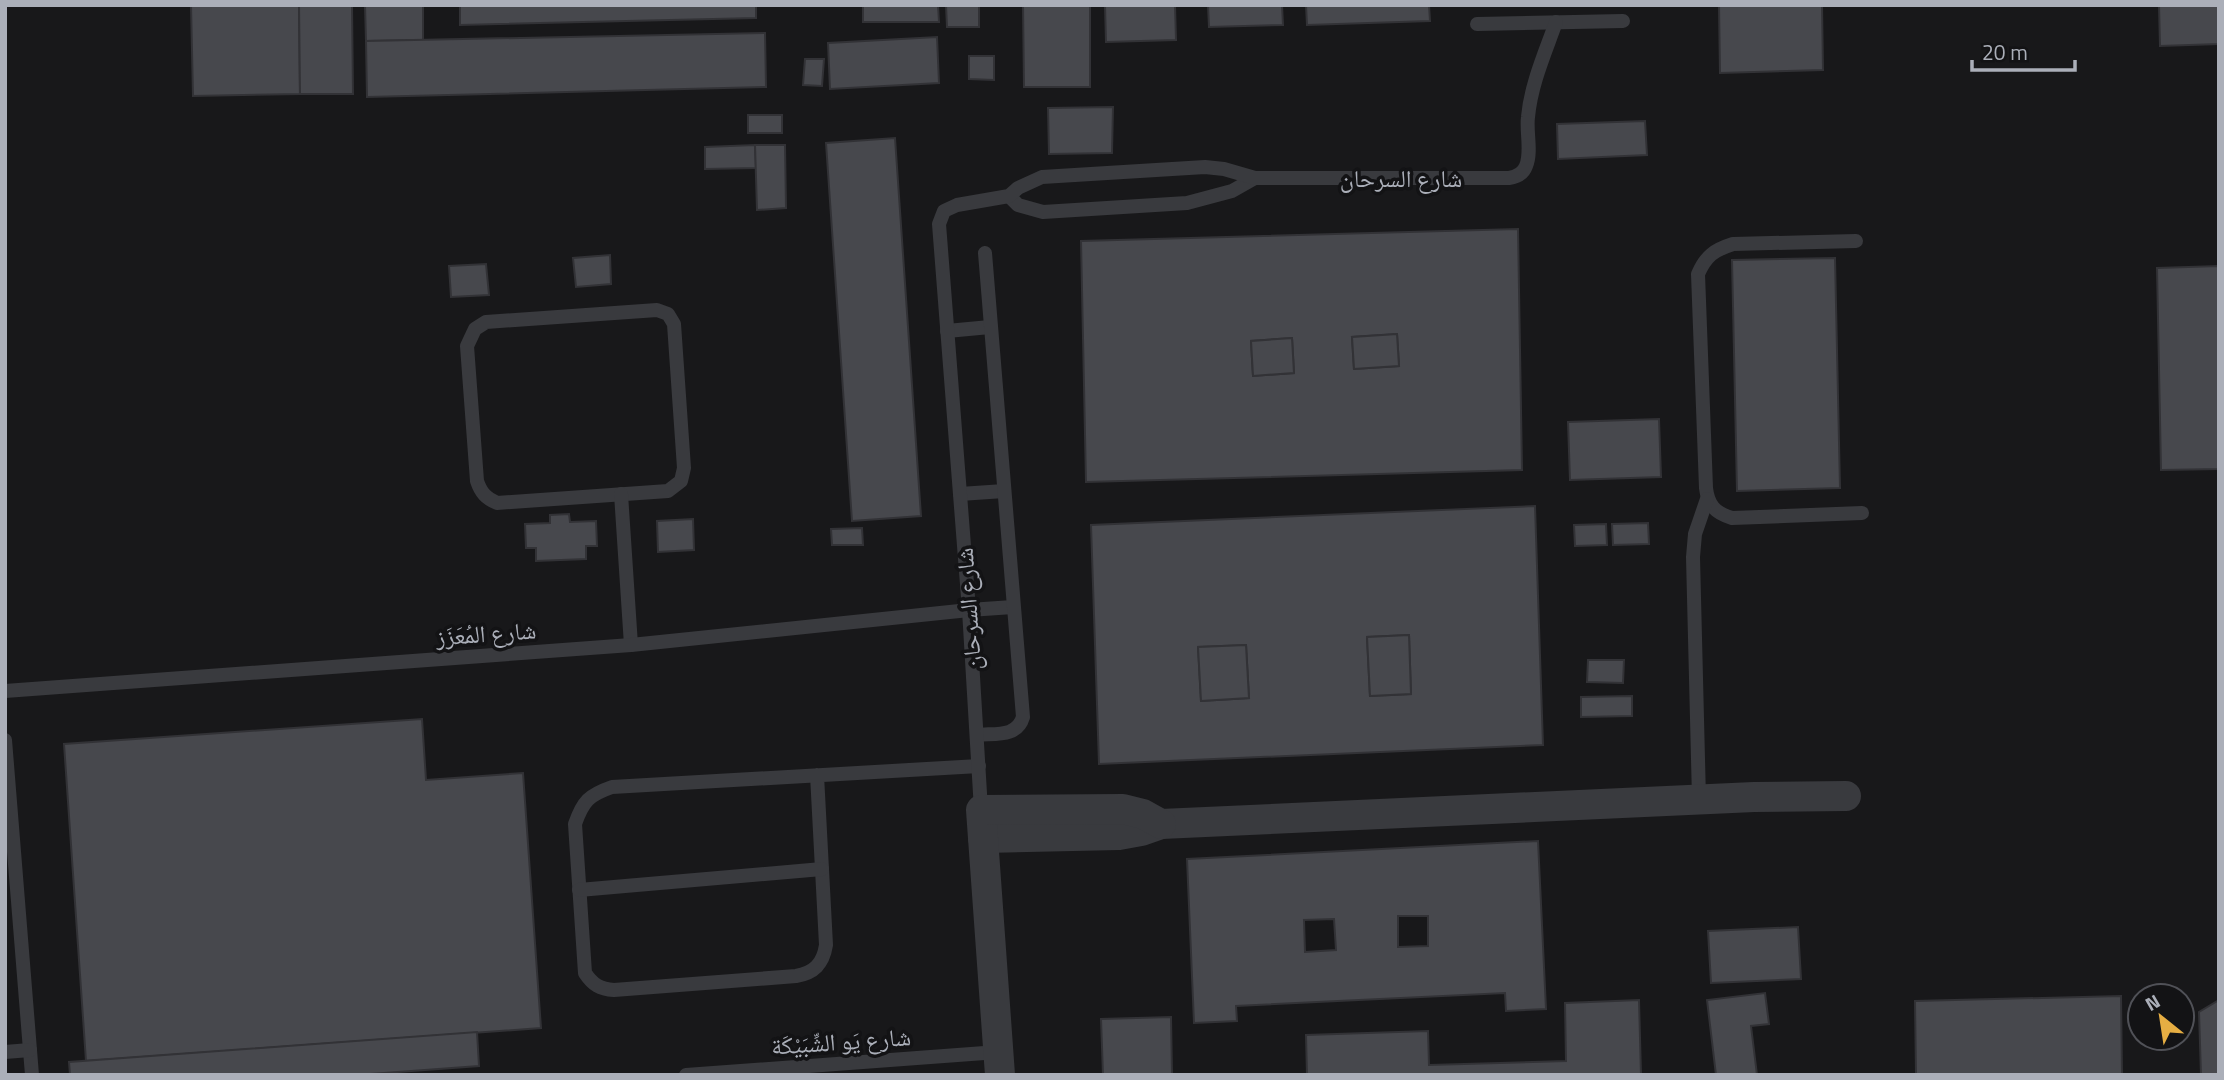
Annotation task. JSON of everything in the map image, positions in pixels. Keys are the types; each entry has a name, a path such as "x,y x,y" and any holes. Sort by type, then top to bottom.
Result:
{"street":[{"path":"982,824 1124,809 1143,814 1161,824 1699,799 1846,796"},
{"name":"شارع السرحان","path":"982,824 999,1063"}],"lane":[{"path":"1477,24 1623,21"},
{"name":"شارع السرحان","path":"982,824 940,217 950,206 1009,196 1018,188 1042,177 1205,167 1224,169 1255,178 1517,177 1527,164 1530,101 1556,22"},
{"name":"شارع السرحان","path":"1009,196 1018,205 1043,212 1187,204 1232,191 1255,178"},
{"path":"1699,799 1693,557 1699,517 1707,499 1698,274 1705,259 1717,249 1733,244 1856,241"},
{"path":"976,734 1010,733 1017,729 1023,717 985,253"},
{"path":"657,310 668,314 674,324 684,475 675,487 668,491 621,494 498,503 487,499 480,491 477,481 467,346 475,329 486,322 657,310"},
{"path":"947,331 990,327"},
{"path":"960,494 1004,491"},
{"path":"621,494 631,645"},
{"path":"1707,499 1713,508 1732,518 1862,513"},
{"name":"شارع المُعَزَز","path":"5,691 631,645 1013,607"},
{"path":"5,740 32,1075"},
{"path":"817,775 826,945 824,957 818,967 808,974 796,976 614,990 602,989 592,983 585,973 575,824 581,806 594,794 612,788 817,775 979,766"},
{"path":"579,890 822,869"},
{"path":"5,1052 30,1050"},
{"name":"شارع يَو الشِّبَيْكَة","path":"686,1075 999,1063"}],"building":[{"path":"191,5 299,5 300,94 193,96"},
{"path":"299,5 352,5 353,94 300,94"},
{"path":"365,5 423,5 423,40 366,41"},
{"path":"460,5 756,5 756,18 460,25"},
{"path":"863,5 938,5 939,22 863,22"},
{"path":"946,5 979,5 979,27 947,27"},
{"path":"1023,5 1090,5 1090,87 1024,87"},
{"path":"1105,5 1175,5 1176,40 1106,42"},
{"path":"1208,5 1282,5 1283,25 1209,27"},
{"path":"1306,5 1429,5 1430,21 1307,25"},
{"path":"1719,5 1822,5 1823,70 1720,73"},
{"path":"2159,5 2219,5 2219,44 2160,46"},
{"path":"765,33 766,87 367,97 366,41"},
{"path":"937,37 939,83 830,89 828,43"},
{"path":"969,56 994,56 994,80 969,79"},
{"path":"805,59 824,59 822,86 803,85"},
{"path":"1113,107 1112,153 1049,154 1048,108"},
{"path":"748,115 782,115 782,133 748,133"},
{"path":"1645,121 1647,155 1558,159 1557,124"},
{"path":"895,138 921,516 852,521 826,143"},
{"path":"755,145 756,168 705,169 705,147"},
{"path":"755,145 785,145 786,208 757,210"},
{"path":"1518,229 1522,470 1086,482 1081,241","holes":["1397,334 1399,366 1354,369 1352,337","1292,338 1294,373 1253,376 1251,341"]},
{"path":"610,255 611,284 576,287 573,258"},
{"path":"1835,258 1840,488 1737,491 1732,260"},
{"path":"486,264 489,295 451,297 449,266"},
{"path":"2219,266 2219,469 2161,470 2157,268"},
{"path":"1397,334 1399,366 1354,369 1352,337"},
{"path":"1292,338 1294,373 1253,376 1251,341"},
{"path":"1659,419 1661,477 1570,480 1568,422"},
{"path":"1535,506 1543,745 1099,764 1091,525","holes":["1409,635 1411,694 1370,696 1367,637","1246,645 1249,698 1201,701 1198,647"]},
{"path":"569,514 570,522 596,521 597,546 586,546 586,559 536,561 536,548 526,548 525,524 550,523 550,515"},
{"path":"693,519 694,550 658,552 657,521"},
{"path":"1648,523 1649,544 1613,545 1612,524"},
{"path":"1606,524 1607,545 1575,546 1574,525"},
{"path":"862,528 863,545 832,545 831,529"},
{"path":"1409,635 1411,694 1370,696 1367,637"},
{"path":"1246,645 1249,698 1201,701 1198,647"},
{"path":"1588,660 1624,660 1623,683 1587,682"},
{"path":"1632,696 1632,716 1581,717 1581,697"},
{"path":"422,719 426,780 523,773 541,1028 86,1061 64,744"},
{"path":"1538,841 1546,1009 1506,1011 1505,993 1236,1006 1237,1021 1194,1023 1187,859","holes":["1398,916 1428,916 1428,946 1398,947","1334,919 1336,950 1305,952 1304,920"]},
{"path":"1798,927 1801,979 1711,983 1708,931"},
{"path":"1765,993 1769,1024 1751,1026 1757,1075 1716,1075 1707,1000"},
{"path":"2121,996 2122,1075 1916,1075 1915,1001"},
{"path":"1639,1000 1641,1075 1307,1075 1306,1035 1428,1031 1429,1065 1566,1061 1565,1003"},
{"path":"2219,1000 2219,1075 2201,1075 2199,1012"},
{"path":"1171,1017 1172,1075 1103,1075 1101,1019"},
{"path":"477,1032 479,1066 357,1075 70,1075 69,1062"}]}
